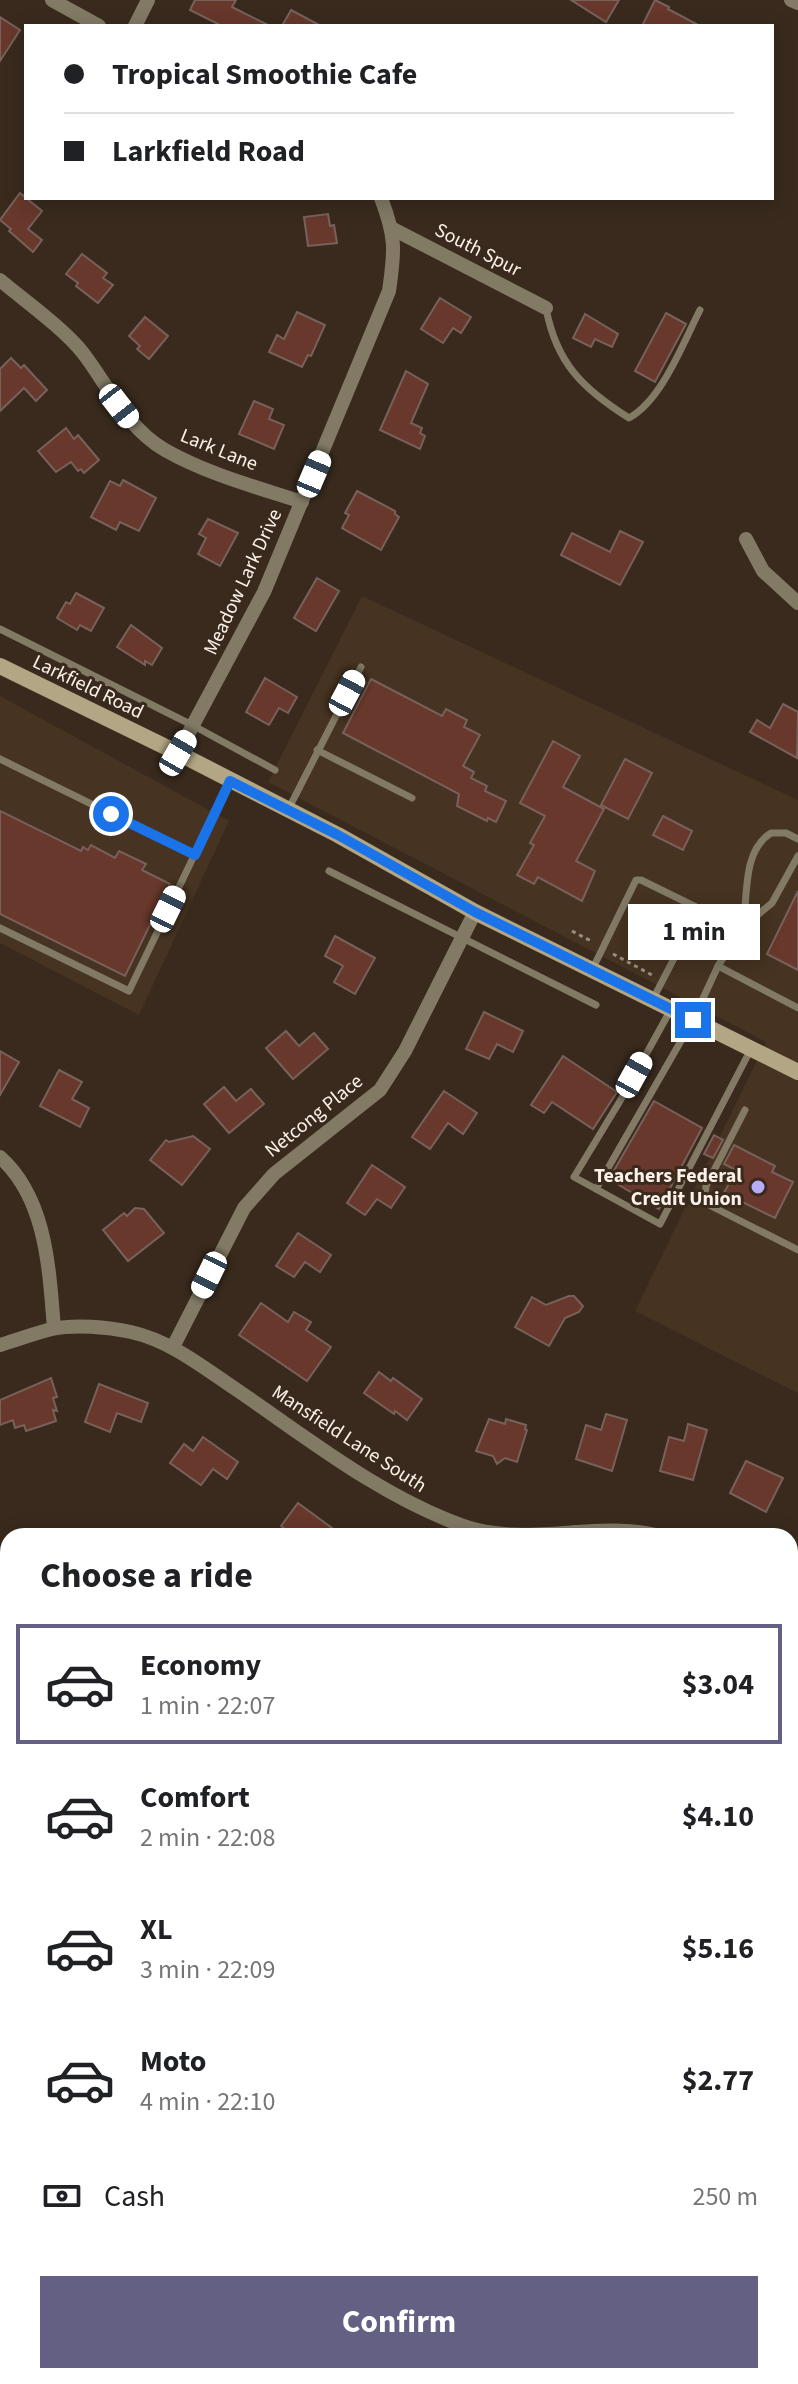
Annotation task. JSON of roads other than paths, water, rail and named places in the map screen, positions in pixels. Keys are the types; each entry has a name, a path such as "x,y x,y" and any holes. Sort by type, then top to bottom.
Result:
{"main road":[{"name":"Larkfield Road","path":"0,666 178,753 475,912 798,1072"}],"street":[{"path":"52,0 95,24"},
{"path":"136,24 148,0"},
{"path":"791,0 798,3"},
{"name":"Meadow Lark Drive","path":"178,753 264,592 389,291 394,259 393,229 382,200"},
{"name":"South Spur","path":"393,229 546,308"},
{"name":"Lark Lane","path":"0,280 81,351 131,422 163,449 229,477 302,502"},
{"path":"746,539 763,571 798,603"},
{"name":"Netcong Place","path":"173,1347 244,1208 274,1174 380,1090 405,1051 475,912"},
{"path":"0,1157 11,1166 34,1207 48,1258 54,1328"},
{"name":"Mansfield Lane South","path":"0,1345 54,1328 91,1328 131,1332 173,1347 374,1482 416,1506 470,1528"}],"lane":[{"path":"546,308 551,333 562,360 602,401 629,418 643,410 656,392 700,310"},
{"path":"0,629 275,770"},
{"path":"288,810 361,667"},
{"path":"317,750 412,798"},
{"path":"0,759 195,855"},
{"path":"0,928 129,991 230,781"},
{"path":"743,927 751,860 757,846 771,833 786,833 798,839"},
{"path":"596,1189 693,1020 718,966 743,927 772,903 798,856"},
{"path":"329,871 596,1005"},
{"path":"592,970 636,880 696,907 698,912 653,1000"},
{"path":"718,966 798,1008"},
{"path":"671,1009 574,1177 660,1224 751,1049"},
{"path":"745,1110 706,1186 705,1196 711,1206 798,1250"}],"place":[{"name":"Teachers Federal Credit Union","path":"758,1187"}]}
